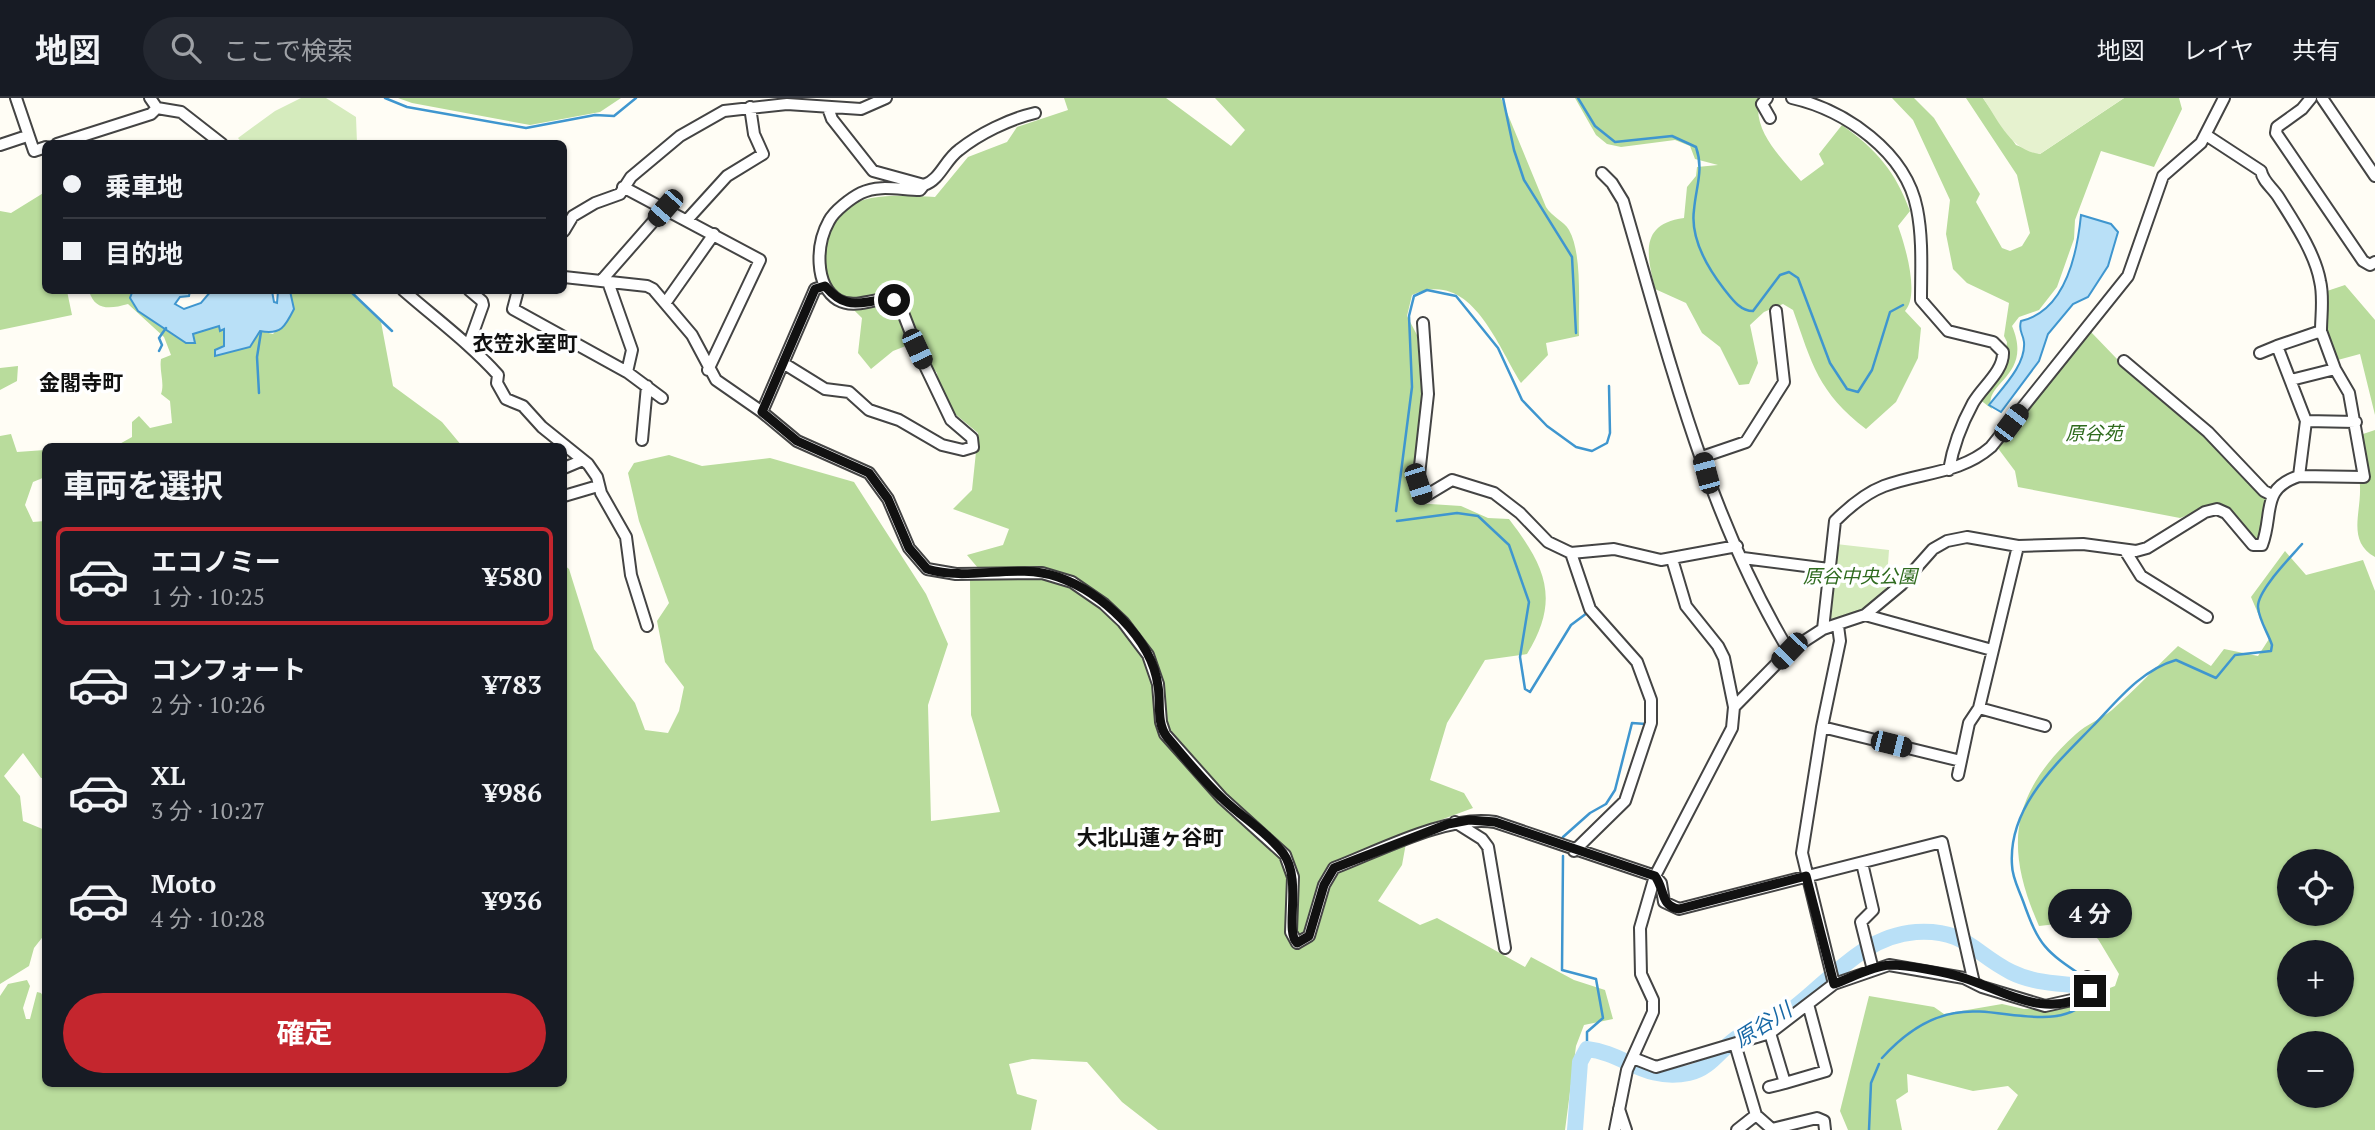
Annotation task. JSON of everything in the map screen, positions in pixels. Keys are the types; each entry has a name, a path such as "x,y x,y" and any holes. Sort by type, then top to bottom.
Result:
{"street":[{"path":"16,98 34,151 42,148"},
{"path":"150,98 157,108 181,112 217,140"},
{"path":"181,98 181,112"},
{"path":"567,226 573,216 595,203 620,194 623,187 680,136 724,110 787,104 828,108 849,104 861,109 886,98"},
{"path":"1767,98 1762,104 1770,118"},
{"path":"1792,98 1821,105 1839,115 1896,161 1917,207 1920,300 1948,331 1993,342 2003,352 2000,367 1984,387 1960,429 1949,470"},
{"path":"1824,629 1835,521 1883,487 1969,463 1991,447 2128,276 2163,176 2206,135 2224,98"},
{"path":"2311,98 2302,109 2277,127 2276,133 2363,261 2370,265 2375,262"},
{"path":"2322,98 2375,176"},
{"path":"687,220 727,176 763,153 750,119 750,107"},
{"path":"70,140 151,114 157,108"},
{"path":"828,108 832,120 873,171 924,186"},
{"path":"783,363 825,390 849,392 869,410 899,420 942,444 963,450 973,447 972,438 950,420 900,305 894,300 846,303 836,298 825,286 820,274 821,253 827,224 832,216 863,191 875,188 920,190 935,179 959,149 1018,117 1035,113"},
{"path":"1734,707 1789,651 1824,629 1865,615 1902,585 1933,549 1947,541 1967,537 2018,546 2083,544 2126,552 2147,548 2189,520 2217,509 2231,518 2247,540 2259,547 2264,542 2272,495 2283,482 2299,476 2364,477 2356,422 2348,393 2335,369 2321,331 2321,284 2316,267 2278,195 2262,177 2261,171 2206,135"},
{"path":"0,145 27,136"},
{"path":"1602,173 1623,201 1711,490 1789,651"},
{"path":"623,187 760,260 708,370"},
{"path":"604,282 665,208"},
{"path":"666,302 714,234"},
{"path":"567,277 647,286 666,302 692,335 708,370 726,389 762,412 797,441 869,473 888,499 909,548 927,569 956,574 1027,571 1056,576 1089,591 1123,622 1139,641 1154,671 1165,734 1222,798 1285,855 1293,877 1291,932 1297,943 1309,936 1324,885 1334,868 1455,822 1495,822 1574,851 1655,876 1661,883 1664,902 1679,909 1942,842 1974,983"},
{"path":"604,282 632,350 627,372"},
{"path":"762,412 815,289 825,286"},
{"path":"407,294 445,328 468,344 498,375 497,383 506,399 523,406 541,427 561,443"},
{"path":"468,344 482,305 482,301 474,294"},
{"path":"517,294 513,309 627,372 662,398"},
{"path":"1702,457 1746,442 1784,382 1776,311"},
{"path":"1423,323 1428,394 1418,484 1422,498 1452,480 1494,493 1520,513 1548,542 1572,553 1614,549 1652,559 1737,547"},
{"path":"2260,353 2321,331"},
{"path":"2277,346 2306,421 2299,476"},
{"path":"2124,361 2208,432 2264,491 2272,495"},
{"path":"2291,380 2335,369"},
{"path":"642,440 647,386"},
{"path":"2306,421 2356,422"},
{"path":"567,447 583,460 597,477 598,486 626,537 631,575 647,626"},
{"path":"567,467 583,460"},
{"path":"567,495 598,486"},
{"path":"1958,775 1969,723 1979,709 2018,546"},
{"path":"2126,552 2141,576 2207,617"},
{"path":"1572,553 1590,609 1637,662 1651,700 1651,723 1625,801 1574,851"},
{"path":"1615,1130 1627,1070 1653,1012 1653,1000 1641,974 1640,928 1655,876 1732,728 1734,707 1724,658 1718,646 1686,606 1672,558"},
{"path":"1743,558 1829,569"},
{"path":"1865,615 1992,650"},
{"path":"1834,984 1802,853 1803,833 1822,727 1840,641 1838,626"},
{"path":"1979,709 2045,726"},
{"path":"1822,727 1961,761"},
{"path":"1455,822 1482,839 1488,847 1504,948"},
{"path":"1862,863 1873,910 1861,922 1873,970"},
{"path":"1632,1058 1656,1067 1730,1042 1735,1044 1770,1033 1834,984 1889,965 1964,978 2045,1006 2081,998 2090,991 2087,977"},
{"path":"1769,1087 1826,1071 1808,1004"},
{"path":"1770,1033 1784,1083"},
{"path":"1735,1044 1756,1115 1773,1130 1818,1118 1824,1121 1825,1130"},
{"path":"1619,1109 1626,1130"},
{"path":"1737,1130 1756,1115"}],"green space":[{"path":"301,98 326,98 356,117 357,140 238,138 275,111"},
{"path":"398,98 621,98 600,112 530,125"},
{"path":"1064,98 1166,98 1231,146 1245,130 1215,98 1501,98 1546,207 1569,230 1578,267 1579,336 1546,343 1548,355 1521,383 1491,330 1465,300 1450,292 1432,289 1412,295 1407,316 1417,335 1422,397 1415,503 1461,506 1488,518 1509,519 1532,552 1544,584 1546,600 1544,616 1527,654 1485,660 1447,723 1430,780 1464,793 1473,808 1408,832 1402,865 1378,901 1420,925 1437,918 1525,967 1531,957 1574,980 1605,990 1613,1019 1584,1025 1576,1046 1565,1130 1158,1130 1122,1102 1087,1062 1032,1059 1009,1064 1017,1094 1037,1100 1031,1130 0,1130 0,996 8,984 27,980 30,986 23,1008 26,1019 30,1019 37,992 42,995 42,1087 567,1087 567,567 594,649 635,703 645,730 668,733 679,711 684,687 665,662 657,621 669,603 639,521 628,473 634,463 669,455 702,466 770,458 854,482 926,594 948,644 928,705 931,821 1000,812 971,715 970,579 978,568 967,555 1003,545 1009,529 953,509 972,490 978,433 949,409 939,391 937,373 923,357 916,342 893,351 871,369 858,353 862,318 835,291 828,279 825,269 826,246 833,223 845,208 877,197 935,197 968,157 1007,142 1017,127 1068,110"},
{"path":"1575,98 1760,98 1758,110 1764,132 1777,154 1801,181 1824,164 1819,154 1842,125 1865,143 1884,162 1910,211 1898,226 1911,282 1909,304 1905,311 1921,328 1918,358 1896,402 1866,429 1827,389 1812,362 1793,310 1783,304 1764,312 1750,325 1758,363 1749,384 1739,385 1720,347 1702,333 1686,303 1655,289 1650,264 1653,234 1670,221 1684,218 1687,187 1696,176 1697,167 1718,165 1695,159 1690,146 1675,140 1621,147 1607,144 1596,135"},
{"path":"1892,98 1914,98 1934,118 1980,194 1976,202 2002,248 2010,251 2022,246 2030,233 2017,175 1966,98 1983,98 2016,145 2040,154 2124,98 2179,98 2182,109 2154,167 2101,151 2075,220 2074,239 2057,287 2039,310 2019,317 2012,326 2017,343 2017,357 1994,392 1992,409 1979,399 2006,351 2007,342 2004,336 2009,303 1967,283 1953,269 1946,234 1950,200 1913,120"},
{"path":"1983,98 2124,98 2040,154 2030,152 2013,141"},
{"path":"42,194 42,294 68,294 72,315 0,330 0,211 11,213"},
{"path":"2345,285 2375,320 2375,415 2360,354 2334,361 2326,332 2324,292"},
{"path":"90,294 132,294 131,298 138,311 186,343 194,343 193,334 219,326 224,329 224,347 214,353 260,331 273,334 294,309 291,294 352,294 381,322 393,386 442,422 460,443 121,443 132,437 132,422 139,416 150,428 172,423 170,401 161,394 161,359 171,355 164,337 128,304 104,307"},
{"name":"原谷苑","path":"2091,332 2143,386 2208,438 2266,498 2258,540 2254,541 2234,516 2218,504 2180,518 2018,487 2015,471 1997,447"},
{"path":"18,366 17,381 0,390 0,368"},
{"path":"2375,430 2375,557 2366,551 2358,535 2360,481 2351,438"},
{"path":"11,434 17,452 42,450 42,478 33,482 25,505 33,522 42,521 42,778 23,753 4,776 20,796 23,821 42,829 42,938 34,948 29,966 0,984 0,436"},
{"name":"原谷中央公園","path":"1836,544 1889,550 1886,592 1862,610 1836,620 1828,617"},
{"path":"2285,551 2306,575 2363,560 2375,591 2375,1130 1997,1130 2018,1095 2008,1086 1973,1091 1907,1074 1908,1092 1896,1100 1902,1130 1848,1130 1840,1111 1869,996 1934,1007 1944,1014 2002,1004 2024,1009 2090,1006 2102,991 2115,986 2119,974 2098,939 2075,922 2039,926 2028,898 2018,846 2026,800 2037,778 2054,756 2080,730 2112,710 2129,695 2178,646 2211,666 2224,649 2258,656 2269,639 2251,597"}],"water":[{"path":"2081,215 2111,224 2118,232 2108,266 2088,297 2073,304 2048,334 2039,361 2001,412 1989,405 2012,376 2021,359 2024,342 2020,330 2021,321 2036,315 2058,294 2072,263"},
{"path":"132,294 189,294 180,297 175,304 184,309 201,303 208,294 273,294 274,302 277,303 278,294 291,294 294,309 288,321 278,331 260,331 250,347 215,356 215,350 224,346 224,329 220,331 219,326 193,334 195,343 186,343 138,311 130,298"}],"waterway":[{"path":"385,98 407,107 526,128 595,115 614,116 636,98"},
{"path":"1503,98 1514,150 1524,180 1572,257 1576,333"},
{"path":"1578,98 1595,126 1615,142 1672,136 1696,147 1699,171 1693,221 1697,242 1712,271 1737,304 1753,311 1780,275 1789,272 1798,278 1830,363 1847,389 1858,392 1872,370 1890,312 1903,305"},
{"path":"1396,511 1412,387 1409,316 1414,296 1427,290 1456,296 1498,348 1522,400 1547,426 1576,447 1592,451 1607,443 1610,433 1609,386"},
{"path":"353,294 392,331"},
{"path":"159,351 162,345 159,338 166,328"},
{"path":"259,393 257,357 261,332"},
{"path":"1397,521 1457,513 1478,516 1509,545 1529,602 1520,657 1525,689 1530,692 1571,625 1587,613"},
{"path":"2084,977 2060,960 2039,938 2014,879 2013,844 2026,806 2050,771 2121,697 2152,671 2176,660 2216,678 2235,655 2271,651 2272,645 2259,612 2259,600 2275,575 2302,544"},
{"path":"1563,837 1590,813 1606,804 1615,790 1632,723 1646,724"},
{"path":"1563,856 1562,970 1596,979 1603,1018 1587,1032 1587,1049"},
{"name":"原谷川","path":"1575,1130 1580,1062 1587,1049 1659,1074 1689,1073 1704,1067 1740,1036 1779,1019 1859,954 1876,943 1895,936 1916,932 1947,934 2019,976 2084,986"},
{"path":"1882,1058 1914,1029 1955,1013 1991,1012 2029,1017 2065,1014 2080,1007 2094,994 2093,983"},
{"path":"1869,1130 1871,1083 1879,1064"}],"district":[{"name":"衣笠氷室町","path":"525,344"},
{"name":"金閣寺町","path":"81,383"},
{"name":"大北山蓮ヶ谷町","path":"1150,838"}],"route":[{"path":"894,300 846,303 836,298 825,286 815,289 762,412 797,441 869,473 888,499 909,548 927,569 956,574 1027,571 1056,576 1089,591 1123,622 1148,655 1158,684 1161,728 1165,734 1222,798 1275,843 1285,855 1294,888 1291,937 1297,943 1305,941 1309,936 1324,885 1334,868 1448,824 1484,820 1655,876 1661,883 1664,902 1671,908 1679,909 1806,876 1834,984 1889,965 1964,978 1982,987 2045,1006 2081,998 2090,991"}]}
